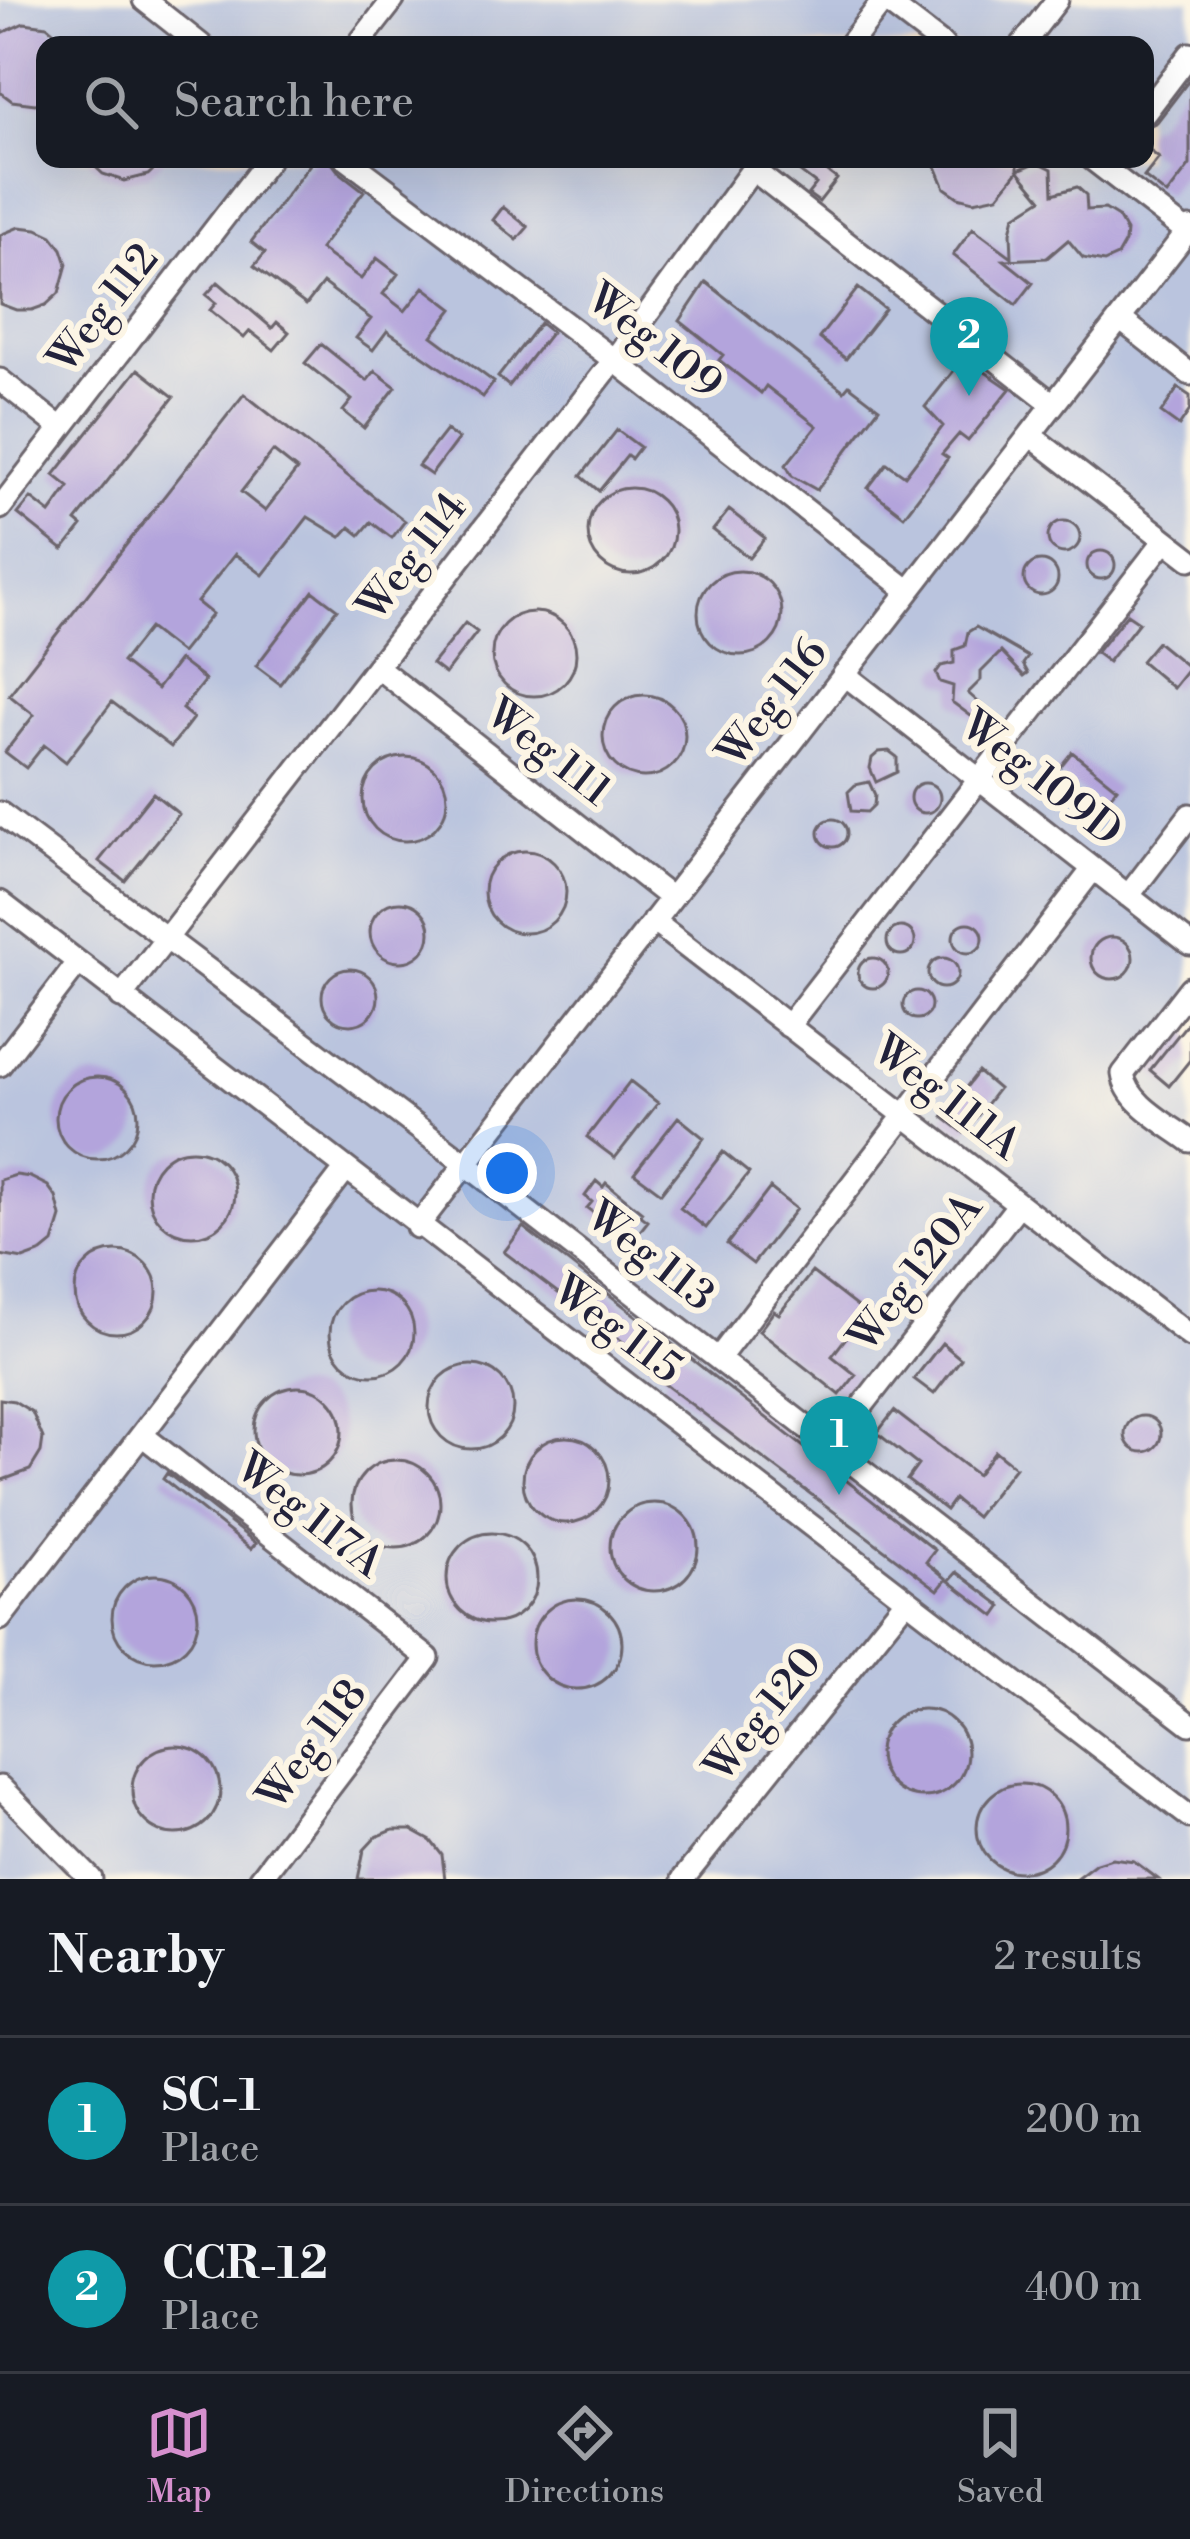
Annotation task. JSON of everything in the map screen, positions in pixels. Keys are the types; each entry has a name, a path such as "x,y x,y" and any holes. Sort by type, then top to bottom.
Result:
{"lane":[{"path":"144,0 190,36"},
{"path":"365,36 393,0"},
{"path":"856,36 884,0 931,36"},
{"path":"1029,36 1057,0"},
{"path":"1154,101 1190,55"},
{"name":"Weg 112","path":"0,508 262,168"},
{"name":"Weg 109","path":"359,168 909,591"},
{"name":"Weg 114","path":"121,998 614,360 753,168"},
{"path":"761,168 1054,404"},
{"path":"1110,168 1188,230"},
{"name":"Weg 116","path":"417,1226 1188,230"},
{"path":"1120,319 1190,374"},
{"path":"0,380 62,428"},
{"path":"1030,435 1190,560"},
{"path":"788,1026 1165,540"},
{"name":"Weg 111","path":"377,667 671,898"},
{"name":"Weg 109D","path":"844,674 1190,944"},
{"name":"Weg 113","path":"0,813 466,1164 1190,1724"},
{"path":"1128,896 1190,815"},
{"path":"718,1359 1093,869"},
{"name":"Weg 115","path":"0,902 1190,1817"},
{"name":"Weg 111A","path":"653,921 1190,1336"},
{"path":"0,1065 78,963"},
{"path":"1190,988 1123,1074 1132,1097 1190,1141"},
{"path":"0,1619 345,1170"},
{"name":"Weg 120A","path":"831,1446 1019,1204"},
{"name":"Weg 117A","path":"142,1436 428,1658"},
{"name":"Weg 120","path":"683,1879 906,1600"},
{"name":"Weg 118","path":"260,1879 428,1658"},
{"path":"0,1787 91,1879"}],"shaded area":[{"path":"0,0 1190,0 1190,1879 0,1879"}],"building":[{"path":"24,23 47,26 59,36 36,36 36,104 12,101 0,92 0,34"},
{"path":"1190,79 1190,165 1167,195 1144,177 1159,158 1154,154 1157,122"},
{"path":"97,168 155,168 148,175 124,181"},
{"path":"307,168 336,168 364,191 320,249 361,279 377,258 398,274 383,294 405,311 424,287 453,309 432,336 494,382 483,397 387,331 373,350 356,338 371,319 323,283 306,305 254,266 265,253 251,242"},
{"path":"795,168 823,168 837,179 819,202 808,194 816,184"},
{"path":"937,168 1018,168 998,196 974,201 945,188"},
{"path":"1052,169 1053,194 1077,187 1086,195 1087,210 1105,209 1118,217 1126,231 1117,256 1104,262 1083,258 1068,240 1047,258 1004,260 1033,283 1016,305 953,255 973,228 1012,257 1015,216 1042,199 1018,170"},
{"path":"503,207 528,227 517,240 493,220"},
{"path":"19,227 52,236 67,264 59,293 32,310 0,304 0,235"},
{"path":"218,282 272,328 277,322 289,332 274,350 250,331 244,338 210,310 216,303 206,295"},
{"path":"706,282 844,391 849,385 879,408 817,490 792,476 786,465 817,426 766,386 761,393 680,321"},
{"path":"858,288 885,309 846,359 819,338"},
{"path":"540,323 551,332 509,386 498,377"},
{"path":"321,344 367,381 375,371 396,387 364,428 343,411 352,400 305,363"},
{"path":"972,363 1010,389 968,441 959,434 942,454 948,458 904,516 868,488 887,463 905,476 943,426 925,407 959,364 966,370"},
{"path":"138,369 174,397 76,521 82,526 63,550 18,514 31,498 50,513 69,487 54,475"},
{"path":"1178,388 1190,396 1190,410 1179,426 1161,413"},
{"path":"244,394 405,521 392,538 371,522 360,535 350,527 341,537 308,517 263,575 235,554 197,602 212,614 181,653 149,628 122,662 157,689 179,660 205,680 182,709 193,718 171,747 112,702 66,762 44,745 26,768 5,752 34,715 9,695","holes":["273,451 297,470 265,511 241,492"]},
{"path":"446,430 458,439 431,475 418,466"},
{"path":"617,430 640,447 599,491 581,476"},
{"path":"631,488 661,501 674,531 661,561 631,574 601,561 588,531 601,501"},
{"path":"729,510 765,538 749,558 713,530"},
{"path":"1064,521 1075,526 1080,537 1075,548 1064,553 1053,548 1048,537 1053,526"},
{"path":"1101,551 1111,555 1115,565 1111,575 1101,579 1091,575 1087,565 1091,555"},
{"path":"1041,561 1053,566 1058,578 1053,590 1041,595 1029,590 1024,578 1029,566"},
{"path":"740,571 756,574 769,584 779,597 779,629 769,642 756,652 740,655 724,652 711,642 701,629 698,613 701,597 711,584 724,574"},
{"path":"313,591 337,609 280,684 256,666"},
{"path":"534,612 564,624 576,654 564,684 534,696 504,684 492,654 504,624"},
{"path":"1127,614 1139,622 1108,662 1096,653"},
{"path":"465,623 477,632 445,674 432,664"},
{"path":"976,627 1028,657 1023,664 1028,673 1024,676 1001,652 968,693 985,708 975,719 952,702 953,686 940,682 936,673 941,666 954,663 954,650 965,646 968,632"},
{"path":"1157,642 1189,668 1173,688 1141,661"},
{"path":"644,695 673,707 685,736 673,765 644,777 615,765 603,736 615,707"},
{"path":"889,751 897,757 897,772 876,782 870,768 872,758"},
{"path":"1072,752 1117,788 1102,807 1056,772"},
{"path":"405,757 435,769 447,799 435,829 405,841 375,829 363,799 375,769"},
{"path":"869,782 874,805 867,812 851,811 848,792"},
{"path":"925,783 940,798 925,813 910,798"},
{"path":"153,793 179,814 125,881 99,861"},
{"path":"833,819 843,823 847,833 843,843 833,847 823,843 819,833 823,823"},
{"path":"525,851 554,863 566,892 554,921 525,933 496,921 484,892 496,863"},
{"path":"400,902 421,911 430,932 421,953 400,962 379,953 370,932 379,911"},
{"path":"968,923 983,938 968,953 953,938"},
{"path":"901,927 911,931 915,941 911,951 901,955 891,951 887,941 891,931"},
{"path":"1112,937 1127,943 1133,958 1127,973 1112,979 1097,973 1091,958 1097,943"},
{"path":"873,958 884,962 888,973 884,984 873,988 862,984 858,973 862,962"},
{"path":"943,958 954,962 958,973 954,984 943,988 932,984 928,973 932,962"},
{"path":"350,969 370,977 378,997 370,1017 350,1025 330,1017 322,997 330,977"},
{"path":"917,991 927,995 931,1005 927,1015 917,1019 907,1015 903,1005 907,995"},
{"path":"1190,1020 1190,1060 1169,1086 1150,1070"},
{"path":"978,1072 998,1089 964,1133 943,1117"},
{"path":"97,1077 126,1089 138,1118 126,1147 97,1159 68,1147 56,1118 68,1089"},
{"path":"630,1081 658,1103 615,1158 587,1137"},
{"path":"678,1117 704,1138 661,1193 634,1173"},
{"path":"192,1150 223,1162 235,1193 223,1224 192,1236 161,1224 149,1193 161,1162"},
{"path":"723,1152 749,1173 706,1228 680,1208"},
{"path":"16,1175 48,1186 61,1217 53,1243 23,1259 0,1255 0,1180"},
{"path":"596,1181 603,1187 606,1183 642,1212 648,1221 637,1235 629,1229 624,1236 587,1208 592,1202 585,1196"},
{"path":"770,1188 796,1209 753,1264 727,1244"},
{"path":"523,1227 935,1550 926,1562 947,1579 938,1590 663,1383 668,1376 504,1252"},
{"path":"116,1251 145,1263 157,1292 145,1321 116,1333 87,1321 75,1292 87,1263"},
{"path":"812,1272 865,1313 832,1356 856,1375 840,1395 759,1331"},
{"path":"372,1291 402,1303 414,1333 402,1363 372,1375 342,1363 330,1333 342,1303"},
{"path":"942,1343 961,1359 934,1394 914,1379"},
{"path":"471,1365 501,1377 513,1407 501,1437 471,1449 441,1437 429,1407 441,1377"},
{"path":"298,1387 315,1390 329,1400 339,1414 339,1448 329,1462 315,1472 298,1475 281,1472 267,1462 257,1448 254,1431 257,1414 267,1400 281,1390"},
{"path":"0,1399 32,1412 43,1438 30,1470 0,1481"},
{"path":"894,1411 977,1475 995,1451 1015,1467 976,1517 954,1499 946,1510 907,1480 918,1465 877,1433"},
{"path":"1143,1416 1156,1421 1161,1434 1156,1447 1143,1452 1130,1447 1125,1434 1130,1421"},
{"path":"566,1437 582,1440 596,1450 606,1464 606,1496 596,1510 582,1520 566,1523 550,1520 536,1510 526,1496 523,1480 526,1464 536,1450 550,1440"},
{"path":"396,1460 413,1463 427,1473 437,1487 437,1521 427,1535 413,1545 396,1548 379,1545 365,1535 355,1521 352,1504 355,1487 365,1473 379,1463"},
{"path":"167,1473 256,1543 251,1549 163,1479"},
{"path":"654,1503 685,1516 698,1547 685,1578 654,1591 623,1578 610,1547 623,1516"},
{"path":"492,1533 524,1546 537,1578 524,1610 492,1623 460,1610 447,1578 460,1546"},
{"path":"957,1572 1002,1606 995,1616 949,1581"},
{"path":"155,1575 171,1578 185,1588 195,1602 195,1634 185,1648 171,1658 155,1661 139,1658 125,1648 115,1634 112,1618 115,1602 125,1588 139,1578"},
{"path":"577,1599 609,1612 622,1644 609,1676 577,1689 545,1676 532,1644 545,1612"},
{"path":"923,1709 940,1712 954,1722 964,1736 964,1770 954,1784 940,1794 923,1797 906,1794 892,1784 882,1770 879,1753 882,1736 892,1722 906,1712"},
{"path":"176,1746 193,1749 207,1759 217,1773 217,1807 207,1821 193,1831 176,1834 159,1831 145,1821 135,1807 132,1790 135,1773 145,1759 159,1749"},
{"path":"1021,1784 1038,1787 1052,1797 1062,1811 1062,1845 1052,1859 1038,1869 1021,1872 1004,1869 990,1859 980,1845 977,1828 980,1811 990,1797 1004,1787"},
{"path":"411,1830 431,1841 442,1855 445,1879 358,1879 364,1850 376,1837"},
{"path":"1112,1858 1134,1861 1158,1879 1075,1879"}],"place":[{"name":"CCR-12","path":"969,396"},
{"name":"SC-1","path":"839,1495"}]}
